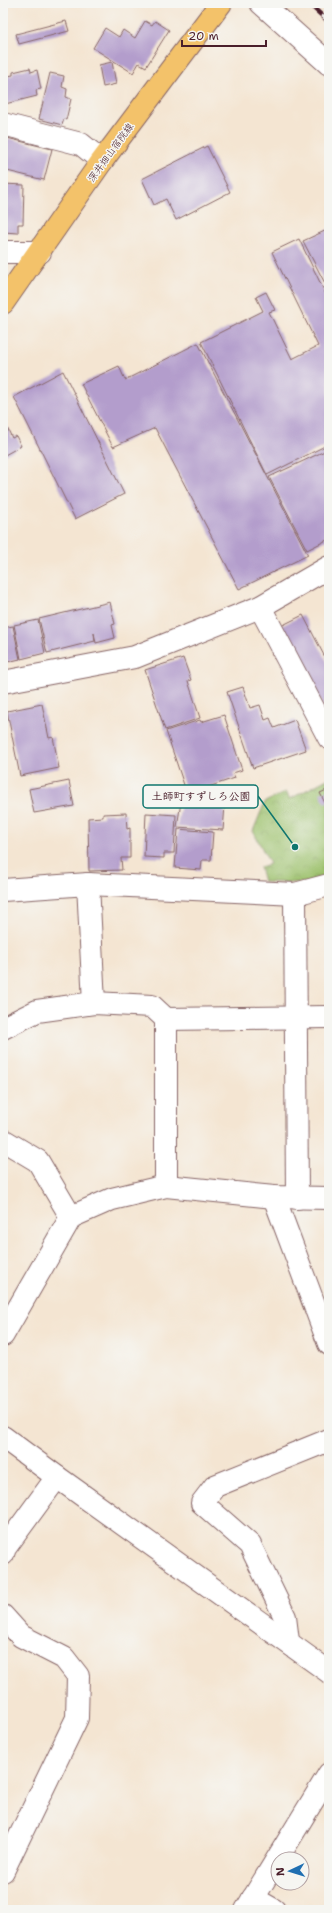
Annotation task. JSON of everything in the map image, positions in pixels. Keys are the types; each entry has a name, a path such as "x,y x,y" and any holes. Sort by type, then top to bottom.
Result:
{"main road":[{"name":"深井畑山宿院線","path":"3,303 102,161 221,3"}],"street":[{"path":"261,3 329,64"},
{"path":"3,124 81,144 102,161"},
{"path":"3,252 40,252"},
{"path":"3,682 135,657 260,607 329,567"},
{"path":"260,607 329,738"},
{"path":"88,884 94,1003"},
{"path":"3,890 88,884 295,894 329,885"},
{"path":"295,894 298,1198"},
{"path":"3,1028 37,1011 94,1003 152,1006 166,1019 329,1017"},
{"path":"166,1019 166,1186"},
{"path":"3,1140 38,1161 71,1217"},
{"path":"3,1335 71,1217 112,1199 166,1186 274,1197 329,1198"},
{"path":"274,1197 329,1344"},
{"path":"3,1436 57,1477 288,1641 329,1672"},
{"path":"288,1641 285,1617 250,1545 202,1503 214,1486 329,1440"},
{"path":"3,1554 5,1548 57,1477"},
{"path":"3,1616 21,1636 64,1658 78,1676 77,1718 3,1871"},
{"path":"274,1910 249,1904 329,1774"}],"green space":[{"path":"329,778 329,874 307,883 264,882 260,867 270,864 253,831 265,802 286,792 290,799"}],"building":[{"path":"66,21 69,31 19,44 16,34"},
{"path":"145,21 152,25 155,21 169,30 146,67 139,63 133,73 93,48 105,28 119,37 123,30 135,38"},
{"path":"112,62 116,84 103,87 99,65"},
{"path":"30,68 31,72 37,70 41,89 36,90 37,96 5,104 3,103 3,77 13,75 13,72"},
{"path":"50,73 64,76 62,87 67,89 66,97 71,99 66,120 64,119 62,125 39,119"},
{"path":"3,137 52,149 44,180 3,170"},
{"path":"207,146 230,192 176,220 166,199 154,205 142,179"},
{"path":"3,184 24,185 23,224 18,224 18,233 3,232"},
{"path":"329,229 329,291 303,241"},
{"path":"299,239 329,301 329,444 267,475 201,342 263,311 256,297 266,292 275,310 269,312 292,359 318,346 272,252"},
{"path":"198,343 308,555 239,589 155,428 113,447 81,384 119,366 125,380"},
{"path":"63,371 124,494 75,519 14,397"},
{"path":"3,419 12,438 16,436 21,446 3,456"},
{"path":"329,449 329,539 307,550 269,477"},
{"path":"110,602 115,624 112,625 115,638 96,643 94,633 95,641 47,653 39,619"},
{"path":"303,615 329,665 329,719 281,626"},
{"path":"38,620 45,653 21,659 14,625"},
{"path":"13,626 20,659 3,663 3,628"},
{"path":"183,658 191,680 188,681 200,718 165,730 145,670"},
{"path":"243,687 250,708 260,705 265,720 270,718 274,728 295,720 306,750 253,768 227,692"},
{"path":"42,704 49,738 53,737 59,768 20,776 7,711"},
{"path":"224,715 242,770 233,773 235,778 187,794 166,731 200,720 201,722"},
{"path":"69,781 74,806 34,813 29,789"},
{"path":"329,789 329,801 325,803 320,793"},
{"path":"181,802 225,805 223,830 177,827"},
{"path":"126,813 127,829 130,828 130,858 121,858 122,870 89,871 88,818 103,817 103,814"},
{"path":"146,813 176,815 174,853 164,853 164,858 144,857"},
{"path":"178,829 213,832 211,860 202,860 201,870 175,868"}],"railway":[{"path":"308,3 329,22"}],"place":[{"name":"土師町すずしろ公園","path":"295,847"}]}
